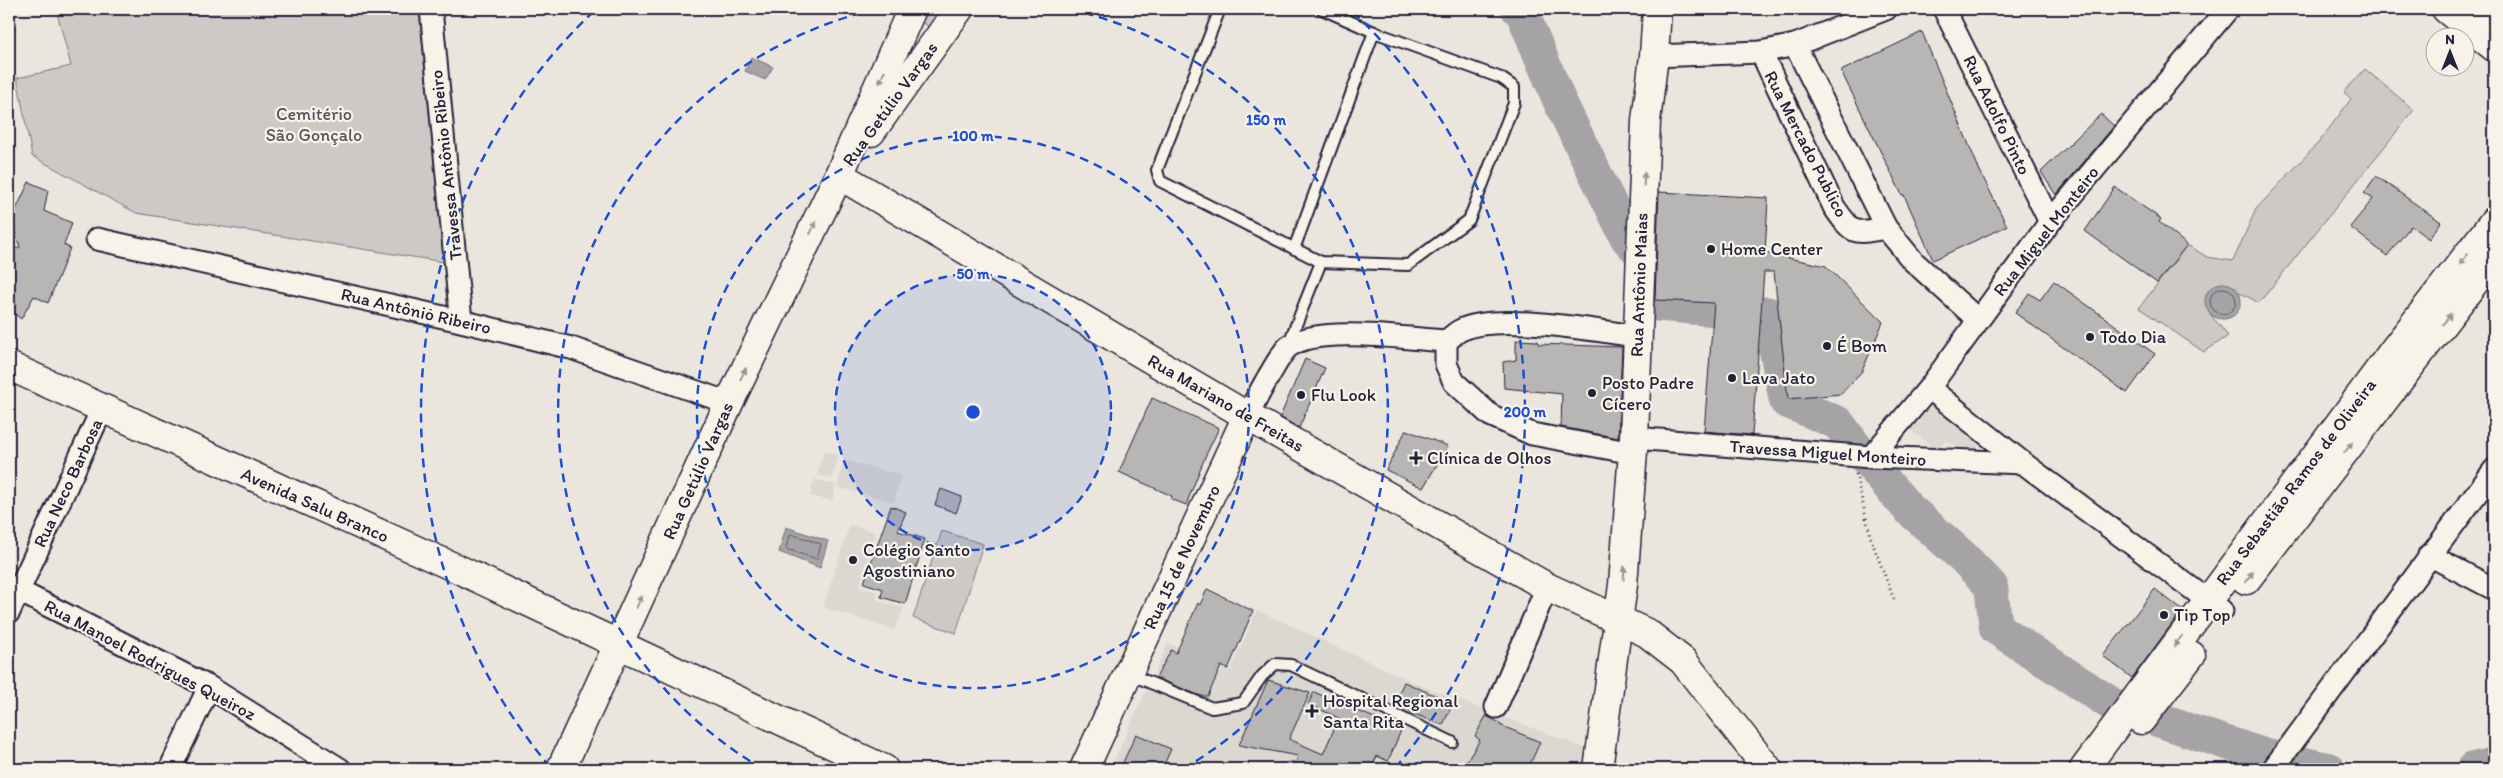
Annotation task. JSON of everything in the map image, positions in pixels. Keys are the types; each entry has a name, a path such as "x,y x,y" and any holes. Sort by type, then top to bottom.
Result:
{"street":[{"name":"Travessa Antônio Ribeiro","path":"430,9 461,321"},
{"name":"Rua Getúlio Vargas","path":"839,175 960,9"},
{"name":"Rua Antônio Maias","path":"1598,769 1619,622 1633,446 1646,121 1654,56 1657,9"},
{"path":"1654,56 1761,52 1795,45 1886,9"},
{"name":"Rua Adolfo Pinto","path":"1944,9 2050,222"},
{"name":"Rua Miguel Monteiro","path":"1862,457 1929,388 1977,319 2050,222 2228,9"},
{"path":"2446,9 2494,47"},
{"path":"2478,9 2494,22"},
{"name":"Rua Getúlio Vargas","path":"561,769 729,403 839,175 907,21"},
{"path":"907,21 931,49"},
{"name":"Rua Mercado Publico","path":"1795,45 1886,228 1912,261 1977,319"},
{"name":"Rua Mercado Publico","path":"1761,52 1834,207 1850,230 1859,233 1886,228"},
{"name":"Rua Mariano de Freitas","path":"839,175 1247,416 1547,587 1619,622 1647,633 1683,661 1768,769"},
{"name":"Rua Sebastião Ramos de Oliveira","path":"2216,605 2393,351 2494,221"},
{"name":"Rua Antônio Ribeiro","path":"97,239 461,321 571,348 729,403"},
{"name":"Rua Sebastião Ramos de Oliveira","path":"2084,769 2132,717 2216,605 2494,257"},
{"path":"1286,348 1298,341 1336,334 1446,341 1461,330 1493,322 1516,322 1637,336"},
{"name":"Travessa Miguel Monteiro","path":"1446,341 1446,364 1454,382 1490,415 1532,434 1633,446 2023,463"},
{"name":"Rua 15 de Novembro","path":"1084,769 1247,416 1286,348"},
{"name":"Avenida Salu Branco","path":"9,366 458,569 884,769"},
{"path":"1929,388 2023,463 2216,605"},
{"name":"Rua Neco Barbosa","path":"9,612 14,588 102,409"},
{"path":"2278,764 2429,555 2494,470"},
{"path":"2429,555 2494,589"},
{"path":"1496,707 1547,587"},
{"name":"Rua Manoel Rodrigues Queiroz","path":"14,588 209,686 340,769"},
{"path":"170,769 209,686"},
{"name":"Rua Sebastião Ramos de Oliveira","path":"2105,769 2132,717"}],"lane":[{"path":"1220,9 1157,170 1160,181 1321,262 1408,265 1469,220 1514,103 1514,87 1501,78 1374,32 1322,9"},
{"path":"1294,249 1374,32"},
{"path":"1286,348 1321,262"},
{"path":"1128,674 1212,708 1243,703 1262,676 1275,664 1292,666 1452,742"}],"path":[{"path":"1862,457 1871,539 1895,602"}],"shaded area":[{"path":"1932,405 1982,442 1971,457 1947,440 1935,449 1910,430"},
{"path":"824,451 839,455 832,479 817,475"},
{"name":"Colégio Santo Agostiniano","path":"844,460 901,475 894,502 837,487"},
{"path":"814,479 836,485 832,501 810,496"},
{"name":"Colégio Santo Agostiniano","path":"850,524 877,533 859,587 877,592 877,600 904,608 894,630 823,607"},
{"name":"Hospital Regional Santa Rita","path":"1257,610 1422,686 1588,749 1585,769 1110,769 1168,643 1230,671"}],"green space":[{"name":"Cemitério São Gonçalo","path":"56,9 419,9 444,262 136,213 32,156 17,78 71,66"},
{"path":"926,9 950,9 937,32 920,21"},
{"path":"2365,69 2414,110 2259,303 2222,283 2210,314 2228,336 2204,352 2139,308 2187,245 2207,257 2233,261 2256,209 2319,142 2351,99 2344,92"},
{"path":"942,531 983,544 956,633 913,618"}],"water":[{"path":"751,57 773,67 765,80 745,71"},
{"path":"2223,283 2230,284 2236,288 2240,294 2240,308 2236,314 2230,318 2223,319 2216,318 2210,314 2206,308 2205,301 2206,294 2210,288 2216,284"},
{"path":"786,527 828,541 820,568 779,552"}],"building":[{"path":"1922,32 1979,169 2007,226 1933,260 1904,195 1902,195 1841,71"},
{"path":"2101,114 2114,126 2056,195 2041,172"},
{"path":"2376,176 2441,222 2429,239 2411,226 2387,256 2350,227 2373,199 2364,193"},
{"path":"29,182 48,190 44,211 72,223 64,245 70,248 48,303 34,296 21,319 9,309 9,251 20,247 11,220"},
{"path":"2115,187 2161,219 2159,222 2187,245 2157,283 2085,231"},
{"path":"1659,192 1768,198 1765,253 1826,266 1883,322 1862,371 1841,394 1788,399 1774,272 1764,272 1752,435 1704,431 1714,303 1655,300"},
{"name":"Todo Dia","path":"2054,281 2155,354 2127,393 2015,313 2029,293 2040,300"},
{"name":"Posto Padre Cícero","path":"1516,340 1538,341 1538,344 1622,347 1618,438 1561,427 1562,394 1504,388 1503,362 1516,360"},
{"name":"Flu Look","path":"1305,359 1325,368 1299,428 1280,417"},
{"path":"1152,398 1219,428 1186,505 1171,499 1172,496 1119,472"},
{"name":"Clínica de Olhos","path":"1406,430 1448,446 1423,488 1386,470"},
{"path":"941,489 962,497 956,513 935,505"},
{"path":"891,506 906,512 898,531 925,539 905,604 881,597 883,589 864,583"},
{"path":"1207,589 1253,611 1228,669 1221,666 1208,696 1201,696 1156,678 1171,650 1176,653 1198,603 1200,605"},
{"path":"2155,589 2182,610 2132,678 2103,656"},
{"path":"1268,680 1310,693 1289,739 1323,754 1339,718 1308,704 1314,692 1386,723 1388,719 1403,726 1388,761 1377,756 1371,769 1293,769 1298,756 1239,745"},
{"path":"1404,682 1453,703 1443,725 1393,706"},
{"path":"1486,716 1500,723 1500,725 1540,742 1528,769 1477,769 1466,763 1480,740 1475,736"},
{"path":"1136,734 1171,749 1162,769 1120,769"}],"waterway":[{"path":"1518,9 1522,12 1560,102 1627,238 1648,261 1652,304 1769,314 1786,401 1838,423 1858,450 1908,508 1963,557 1991,586 1996,628 2113,705 2263,755 2328,769"},
{"path":"2473,769 2494,764"}],"place":[{"name":"Home Center","path":"1711,249"},
{"name":"Todo Dia","path":"2090,337"},
{"name":"É Bom","path":"1827,346"},
{"name":"Lava Jato","path":"1732,378"},
{"name":"Posto Padre Cícero","path":"1592,393"},
{"name":"Flu Look","path":"1301,395"},
{"name":"Clínica de Olhos","path":"1416,458"},
{"name":"Colégio Santo Agostiniano","path":"853,560"},
{"name":"Tip Top","path":"2164,615"},
{"name":"Hospital Regional Santa Rita","path":"1312,711"}]}
